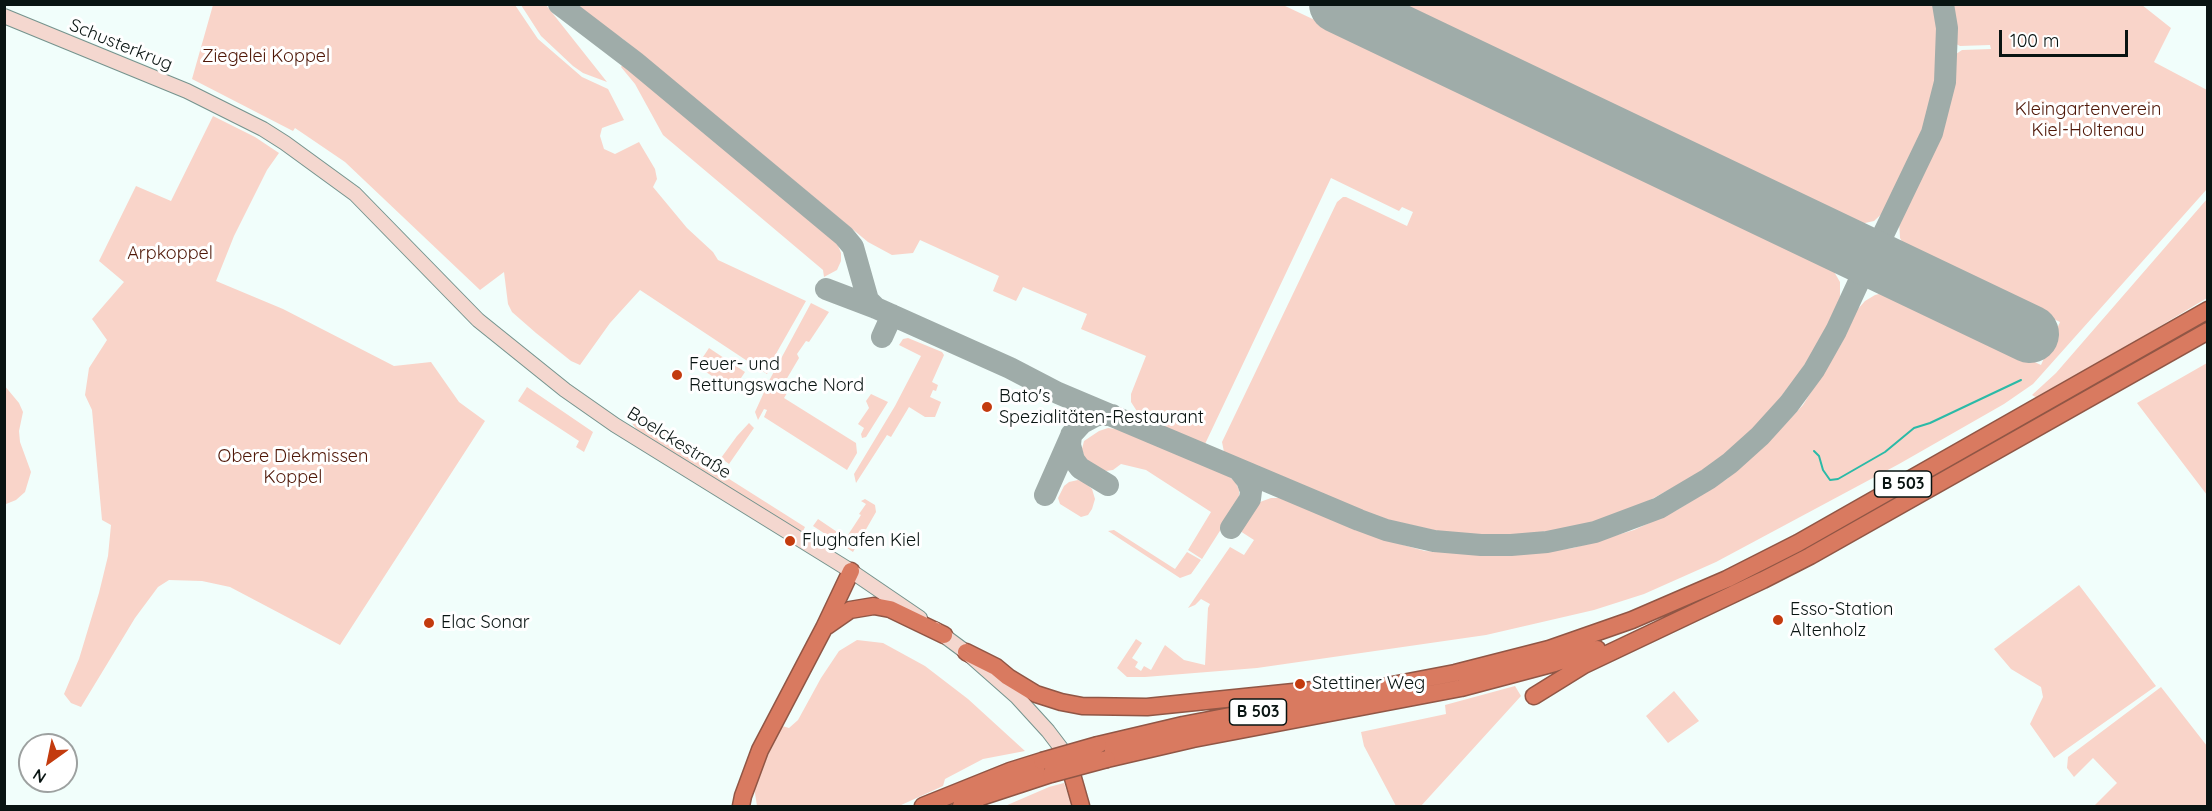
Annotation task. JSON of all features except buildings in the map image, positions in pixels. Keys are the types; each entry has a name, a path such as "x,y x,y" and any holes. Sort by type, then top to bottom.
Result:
{"highway":[{"name":"B 503","path":"961,807 1046,768 1183,726 1419,681 1513,659 1589,636 1653,611 1727,579 1841,519 2208,310"},
{"name":"B 503","path":"1102,752 1192,739 1461,688 1555,663 1652,631 1810,556 2208,331"},
{"path":"741,807 742,796 765,740 851,571"},
{"path":"824,628 850,610 874,606 890,609 944,635"},
{"path":"1534,696 1564,675 1652,631"},
{"path":"966,652 996,667 1023,687 1061,702 1082,706 1124,708 1157,706 1301,692 1384,679 1419,681"},
{"path":"1067,756 1081,807"},
{"name":"B 503","path":"923,807 1011,771 1046,768"},
{"path":"752,769 750,789 752,807"}],"street":[{"name":"Schusterkrug","path":"4,16 187,91 263,129 285,143"},
{"name":"Boelckestraße","path":"285,143 355,194 478,320 565,390 615,425 851,571 944,635 1017,697 1067,756"}],"green space":[{"name":"Ziegelei Koppel","path":"213,5 515,5 538,39 582,77 608,89 624,120 602,128 600,136 604,149 615,154 639,142 655,169 657,179 653,187 687,228 713,252 718,260 806,301 767,374 640,290 610,323 580,365 571,361 512,312 508,304 504,272 480,290 345,162 295,128 293,131 192,79"},
{"path":"521,5 546,5 607,82 583,73 573,66 541,36"},
{"path":"571,5 1283,5 1829,263 1840,282 1840,297 1814,351 1766,416 1726,453 1696,475 1639,506 1602,521 1559,530 1503,536 1442,532 1389,520 1345,504 1224,452 1222,442 1337,202 1346,197 1407,226 1413,212 1402,207 1399,211 1331,178 1205,444 1140,416 1131,402 1131,394 1146,356 1081,329 1087,314 1023,287 1016,301 993,291 999,276 920,240 913,253 892,255 868,242 623,39"},
{"path":"1394,5 1935,5 1939,42 1937,83 1925,127 1888,208 1874,221 1856,225"},
{"name":"Kleingartenverein Kiel-Holtenau","path":"1951,5 2142,5 2171,28 2154,62 2207,90 2207,189 2033,384 2004,404 1899,464 1716,562 1644,594 1594,610 1486,635 1257,668 1127,677 1117,668 1136,639 1142,643 1132,658 1138,662 1135,667 1141,671 1144,666 1151,670 1165,645 1184,660 1205,665 1210,604 1201,599 1188,608 1230,547 1244,555 1254,540 1240,531 1255,507 1260,502 1271,498 1281,498 1382,539 1425,551 1473,554 1519,555 1573,548 1634,530 1677,510 1727,479 1771,439 1803,405 1841,344 1857,310 1875,295 1887,292 2041,365 2060,322 1906,249 1900,238 1899,220 1937,140 1947,113 1956,54 1962,50 1991,49 1990,45 1960,46 1956,44"},
{"path":"623,64 837,243 841,261 837,270 824,277 823,270 663,135 635,84 621,67"},
{"name":"Obere Diekmissen Koppel","path":"213,116 255,137 279,153 267,170 234,236 216,281 283,309 394,366 431,362 459,402 485,421 340,645 230,587 202,581 169,580 158,587 135,618 81,707 71,703 64,694 79,659 99,593 108,556 111,525 102,520 92,410 85,395 89,368 107,340 92,319 124,282 99,261 136,186 171,201"},
{"path":"2207,199 2207,298 2039,399 2032,395 2056,373"},
{"path":"811,303 829,312 809,342 806,341 797,354 799,358 786,380 792,385 784,398 856,443 857,453 847,470 764,417 767,410 764,409 758,420 755,412"},
{"path":"908,338 942,352 944,355 932,382 938,385 936,391 933,390 930,397 941,402 935,417 925,417 909,407 891,437 887,435 856,483 854,474 895,406 921,356 899,345 903,339"},
{"path":"709,348 745,372 733,390 697,366"},
{"path":"2207,363 2207,495 2137,403"},
{"path":"4,385 19,403 23,412 19,431 20,442 31,472 25,492 16,500 6,504"},
{"path":"527,387 593,432 584,452 576,447 579,441 518,401"},
{"path":"871,394 888,402 866,437 862,438 864,428 858,424 869,408 866,401"},
{"path":"630,410 704,459 715,470 805,527 802,533 638,431 629,420"},
{"path":"749,423 754,428 729,464 721,458"},
{"path":"1108,428 1123,430 1229,476 1236,483 1239,490 1239,501 1202,559 1188,550 1211,512 1146,470 1121,464 1113,470 1106,471 1085,459 1082,449 1084,441"},
{"path":"1078,480 1092,489 1095,499 1088,515 1081,517 1060,504 1058,498 1064,486"},
{"path":"865,499 875,505 876,512 853,552 813,526 818,519 846,538 861,515 859,514 866,504 861,501"},
{"path":"1114,530 1175,569 1187,552 1201,560 1191,574 1180,578 1108,531"},
{"path":"2079,585 2156,686 2054,758 2030,724 2043,697 2041,687 2011,669 1994,649"},
{"path":"857,640 883,643 925,666 968,699 1025,751 983,759 945,779 943,786 899,806 757,806 754,787 757,769 779,725 789,728 798,720 839,651"},
{"path":"1515,686 1521,696 1421,806 1396,806 1364,746 1361,732 1446,714 1445,705"},
{"path":"2161,687 2207,746 2207,806 2094,806 2117,783 2093,758 2074,777 2067,768 2068,757"},
{"path":"1674,691 1699,721 1668,743 1646,716"},
{"path":"1064,783 1072,806 1005,806 1049,787"}],"waterway":[{"path":"1814,451 1819,456 1823,470 1830,480 1838,479 1885,452 1914,428 1930,423 2021,380"}],"taxiway":[{"path":"559,4 635,62 844,236 853,247 868,300 876,308"},
{"path":"1833,237 1848,243 1868,245 1876,243 1882,237 1932,133 1945,82 1947,28 1943,4"},
{"path":"826,289 876,308 1010,368 1058,393 1359,520 1386,530 1434,541 1511,545 1547,542 1595,532 1659,508 1708,479 1760,436 1789,404 1814,370 1836,331 1861,277 1853,259 1814,231"},
{"path":"882,337 892,315"},
{"path":"1108,485 1080,468 1074,460 1070,445 1071,435 1082,423 1097,415 1112,415"},
{"path":"1045,495 1071,436"},
{"path":"1231,528 1250,499 1251,491 1247,480 1238,469"}],"runway":[{"path":"1338,4 2030,334"}],"place":[{"name":"Feuer- und Rettungswache Nord","path":"677,375"},
{"name":"Bato's Spezialitäten-Restaurant","path":"987,407"},
{"name":"Flughafen Kiel","path":"790,541"},
{"name":"Esso-Station Altenholz","path":"1778,620"},
{"name":"Elac Sonar","path":"429,623"},
{"name":"Stettiner Weg","path":"1300,684"}],"park label":[{"name":"Arpkoppel","path":"170,254"}]}
